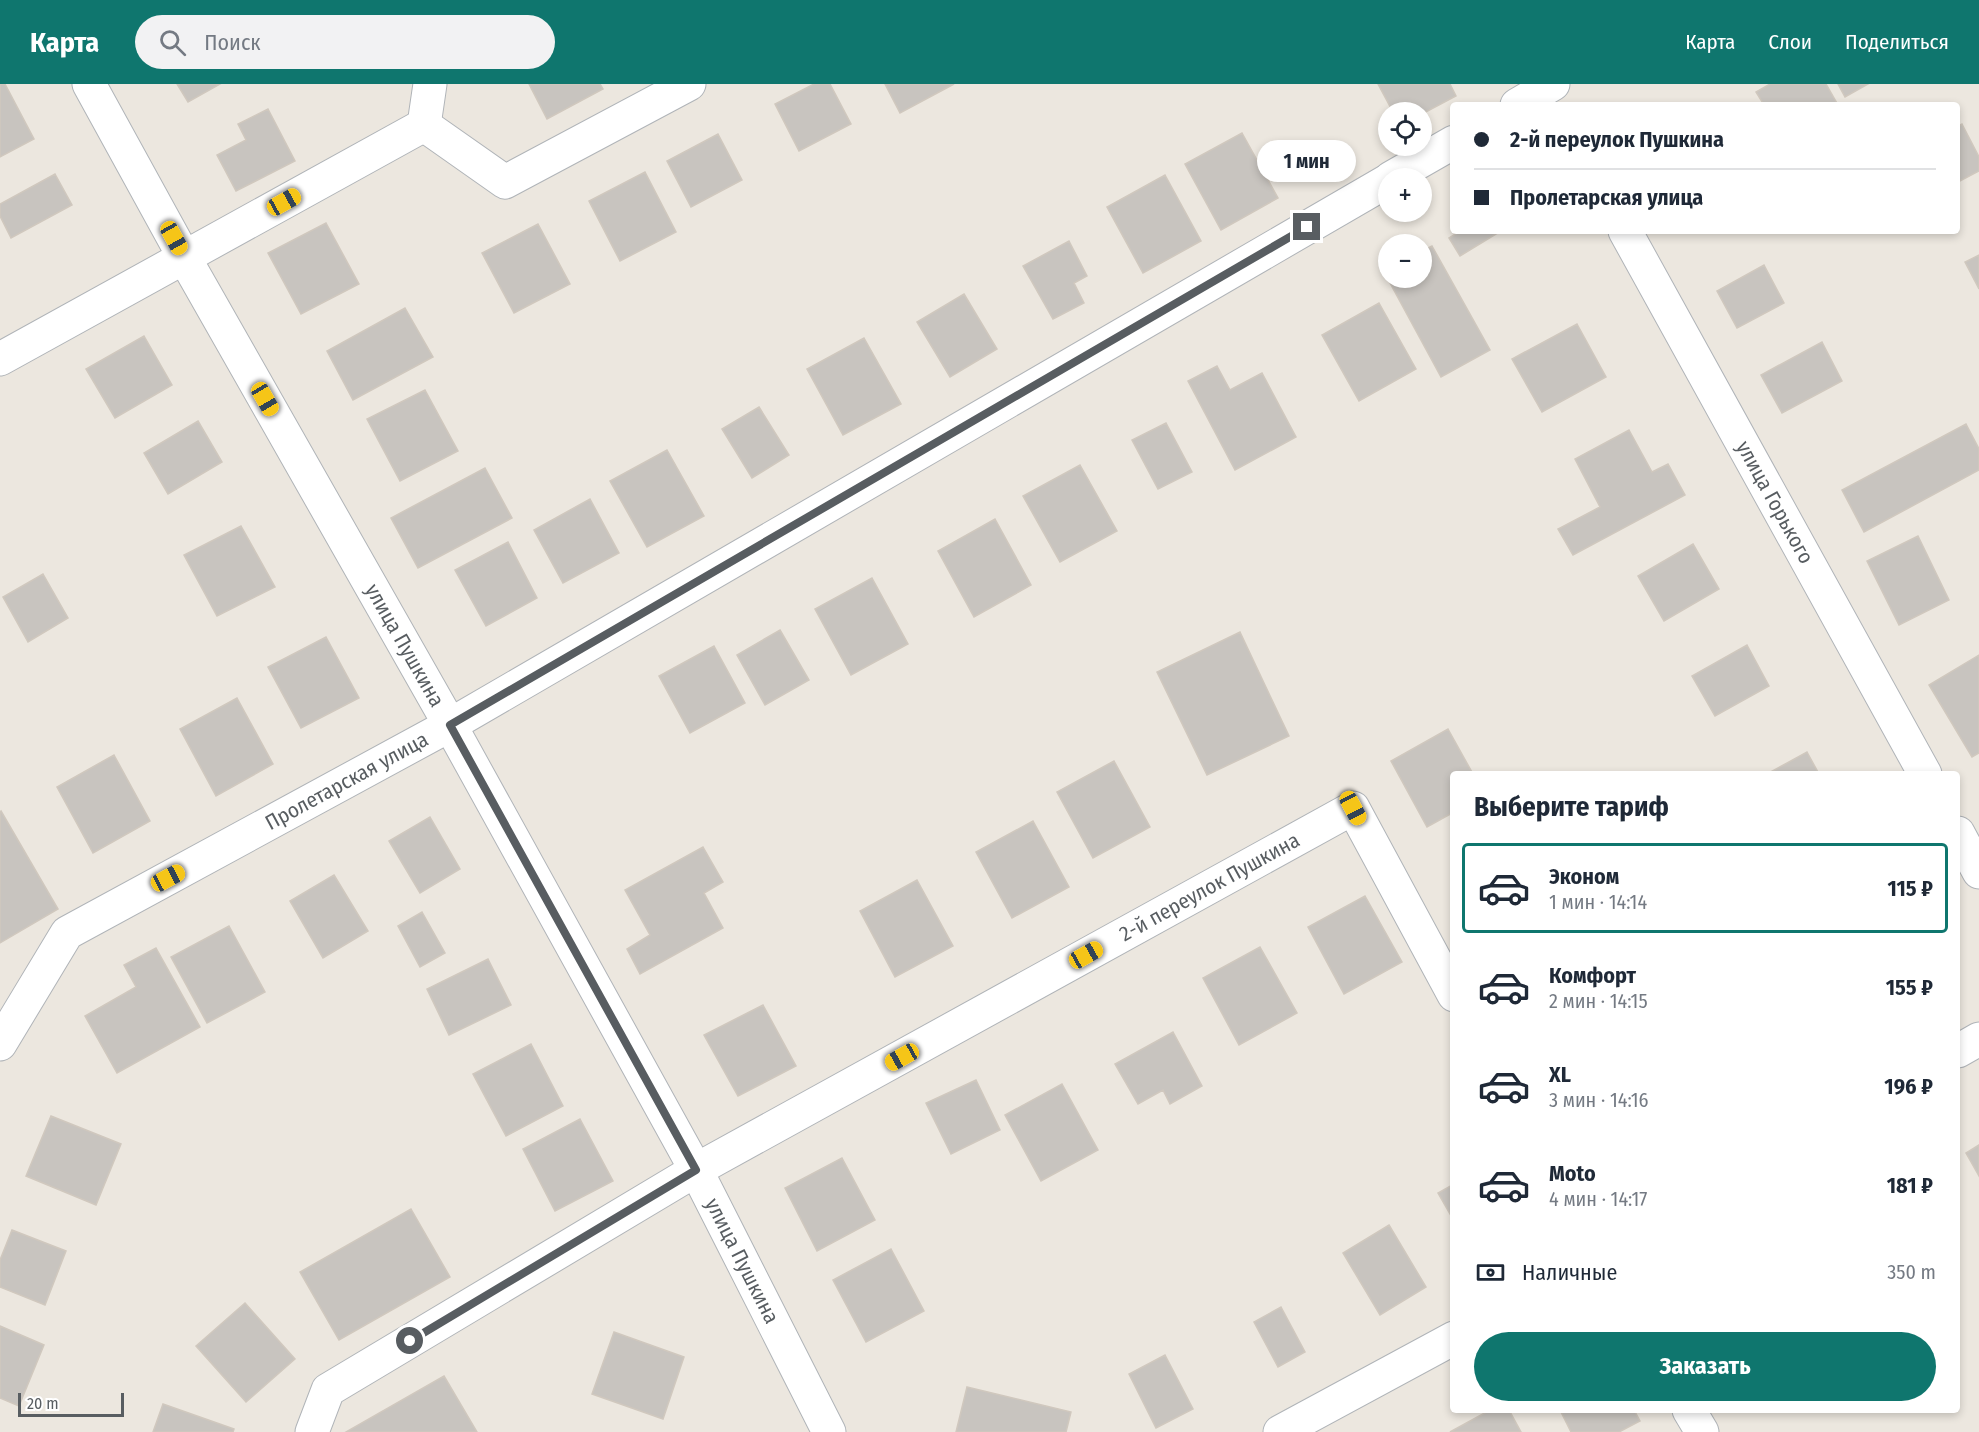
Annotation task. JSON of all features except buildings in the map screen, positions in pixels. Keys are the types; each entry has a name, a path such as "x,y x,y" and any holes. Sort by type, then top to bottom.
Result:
{"street":[{"name":"улица Пушкина","path":"89,84 184,257 450,725 696,1170 829,1432"},
{"path":"424,125 430,84"},
{"path":"424,125 505,182 689,84"},
{"path":"1524,102 1550,90"},
{"path":"0,359 424,125"},
{"name":"Пролетарская улица","path":"1409,168 1450,144"},
{"name":"Пролетарская улица","path":"0,1044 67,933 450,725 1378,186"},
{"name":"улица Горького","path":"1627,234 1923,771"},
{"name":"2-й переулок Пушкина","path":"312,1432 328,1390 696,1170 1353,808 1450,988"},
{"path":"1960,837 1979,872"},
{"path":"1960,1050 1979,1039"},
{"path":"1280,1432 1450,1340"},
{"path":"1691,1413 1702,1432"}],"route":[{"path":"410,1341 696,1170 450,725 1307,227"}]}
